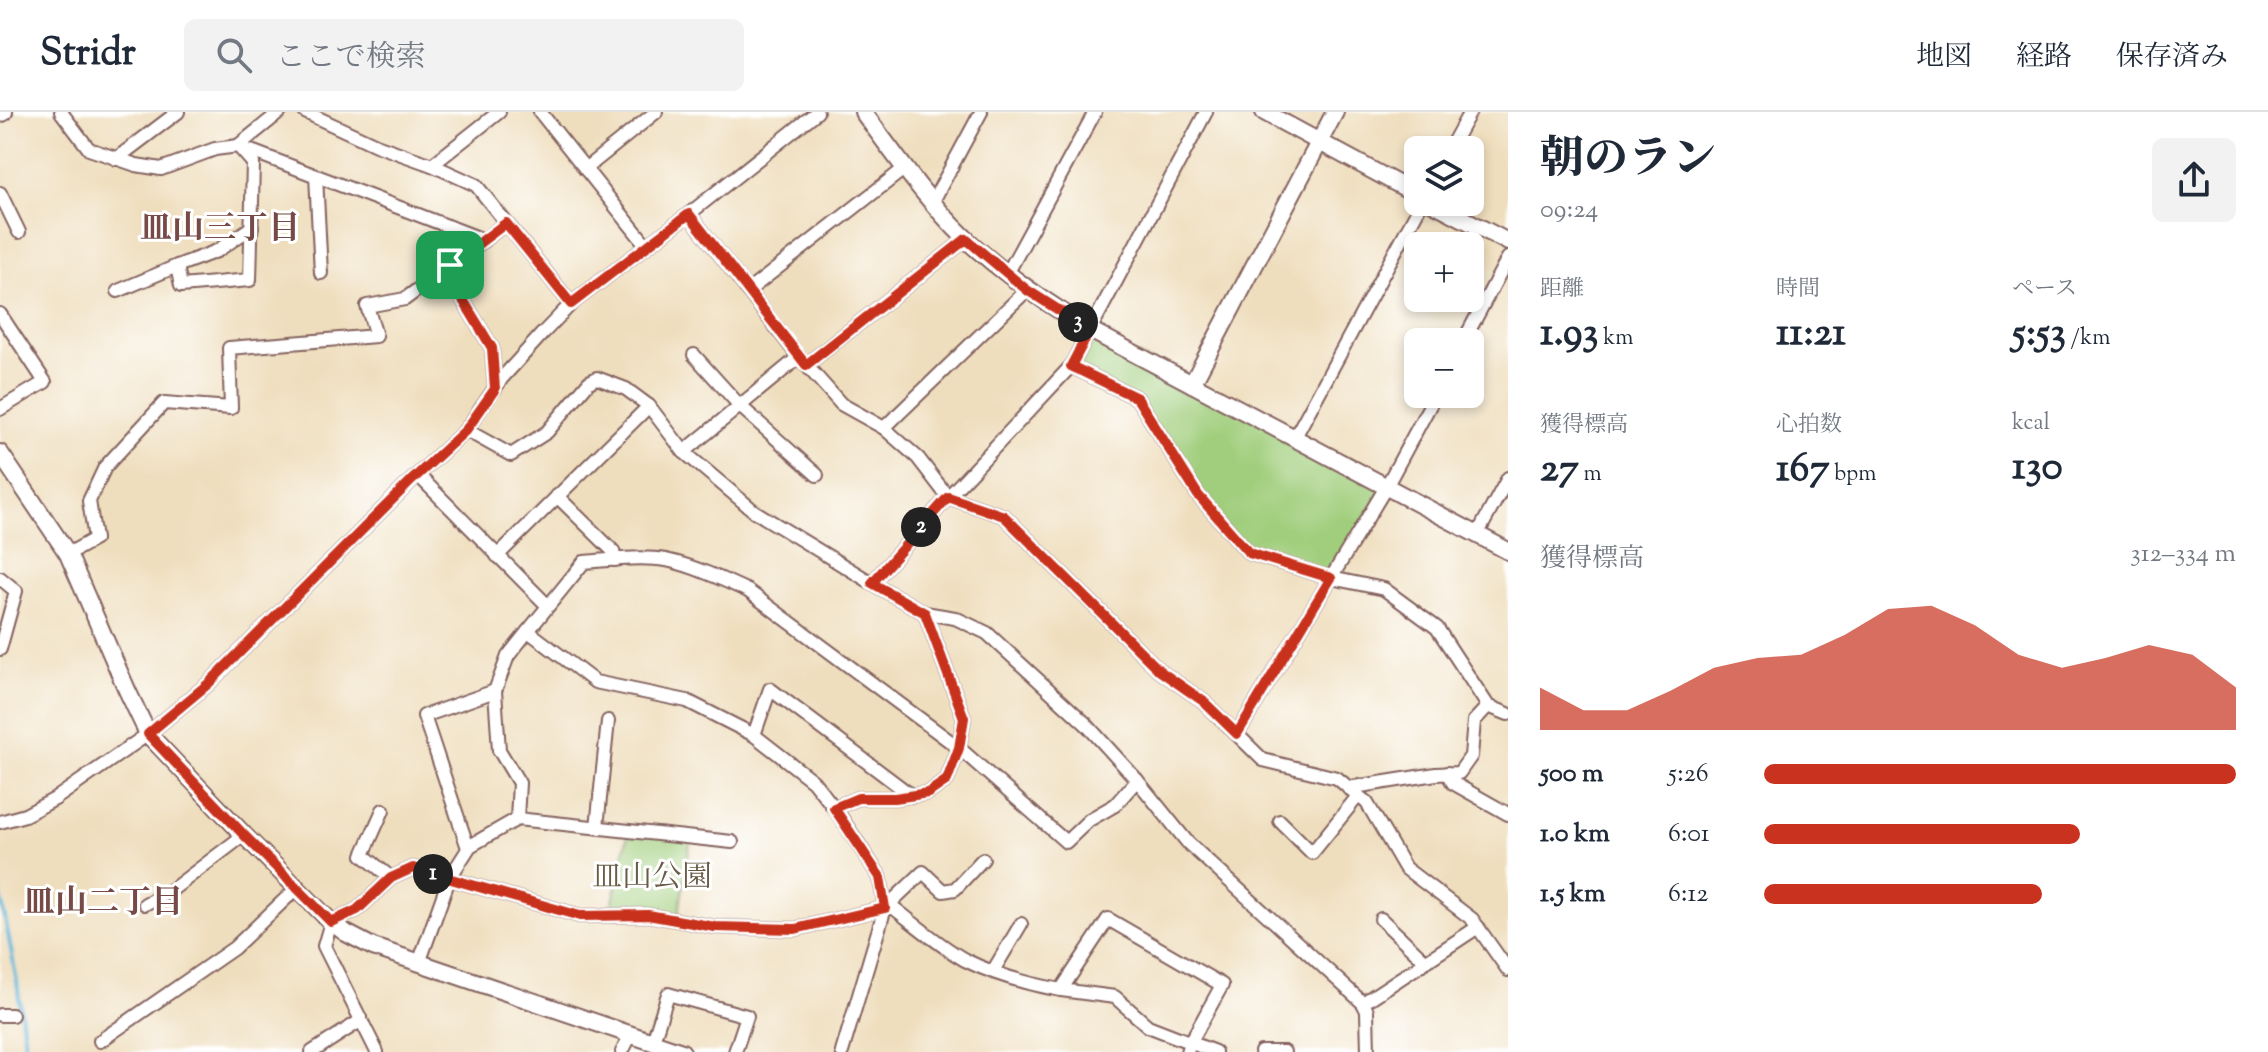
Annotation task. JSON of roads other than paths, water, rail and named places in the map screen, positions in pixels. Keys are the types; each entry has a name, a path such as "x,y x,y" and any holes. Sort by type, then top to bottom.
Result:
{"street":[{"path":"61,112 89,149 116,159 161,169 215,149 238,146 484,240"},
{"path":"116,159 178,112"},
{"path":"238,146 280,112"},
{"path":"305,112 376,145 476,185 571,304"},
{"path":"324,122 338,112"},
{"path":"432,165 499,112"},
{"path":"540,112 647,246"},
{"path":"585,169 656,112"},
{"path":"0,822 25,815 55,799 148,734 208,684 466,430 495,389 571,304 817,112"},
{"path":"863,112 932,203 966,239 1027,290 1090,330 1508,551"},
{"path":"932,203 981,112"},
{"path":"1007,274 1095,112"},
{"path":"872,583 1071,366 1206,112"},
{"path":"1264,112 1404,187"},
{"path":"1192,384 1335,112"},
{"path":"1457,136 1470,112"},
{"path":"177,266 181,286 250,280 253,163 238,146"},
{"path":"748,291 905,168"},
{"path":"316,176 321,273"},
{"path":"0,193 19,232"},
{"path":"689,214 803,361 841,404 884,428 918,458 948,497 1004,516 1160,671 1203,701 1263,760 1337,778 1367,803 1405,868 1472,919 1508,970"},
{"path":"1295,437 1414,216"},
{"path":"1458,216 1508,242"},
{"path":"68,554 95,539 89,501 105,467 164,403 231,408 229,348 376,336 367,306 405,299 506,223"},
{"path":"118,291 217,251 252,227"},
{"path":"684,452 740,406 966,239"},
{"path":"1470,328 1508,258"},
{"path":"450,265 454,285 492,348 495,389"},
{"path":"884,428 1027,290"},
{"path":"0,314 45,382 0,409"},
{"path":"694,355 740,406 817,475"},
{"path":"1071,366 1137,398 1198,495 1249,553 1331,578 1384,589 1437,628 1488,706 1506,709"},
{"path":"466,430 511,455 547,432 589,382 597,378 626,389 649,406 684,452 754,511 925,613 955,618 987,633 1086,724 1188,843 1363,1003 1367,1011 1368,1052"},
{"path":"497,556 649,406"},
{"path":"1237,734 1386,487 1428,408"},
{"path":"3,464 68,554 148,734 331,922 373,947 682,1052"},
{"path":"418,475 548,606"},
{"path":"1477,535 1508,478"},
{"path":"557,496 613,551 615,560"},
{"path":"517,819 519,783 499,750 495,691 508,656 584,562 615,560 665,560 748,591 959,748 1066,842 1089,820 1115,805 1137,780"},
{"path":"0,578 16,591 0,649"},
{"path":"834,808 858,798 895,798 928,793 947,780 959,748 964,718 925,613"},
{"path":"528,631 595,682 687,701 754,735 813,781 834,808 880,877 885,908 842,1052"},
{"path":"754,735 770,689 912,796"},
{"path":"468,848 424,716 495,691"},
{"path":"1280,821 1312,853 1353,792 1459,773 1471,756 1474,721 1488,706"},
{"path":"597,827 608,721"},
{"path":"1447,773 1453,783 1508,814"},
{"path":"383,810 363,855 391,878"},
{"path":"419,963 449,879 468,848 517,819 732,842"},
{"path":"145,904 173,889 244,835"},
{"path":"885,908 923,872 943,891 955,889 983,859"},
{"path":"377,1052 324,946 331,922 357,910 391,878 413,868 580,916 648,915 715,927 795,929 894,908 966,960 1024,983 1115,997 1148,1026 1189,1047 1215,1052"},
{"path":"100,1041 234,948 298,887"},
{"path":"1061,990 1108,919 1222,985 1189,1047"},
{"path":"1381,919 1425,961"},
{"path":"993,971 1021,924"},
{"path":"1363,1003 1478,927"},
{"path":"653,1041 668,994 747,1016 735,1052"},
{"path":"312,1052 360,1021"},
{"path":"622,1052 631,1034"},
{"path":"1261,1052 1284,1052"}],"waterway":[{"path":"0,892 26,1052"}],"district":[{"name":"皿山三丁目","path":"220,227"},
{"name":"皿山二丁目","path":"103,901"}],"park label":[{"name":"皿山公園","path":"652,876"}]}
